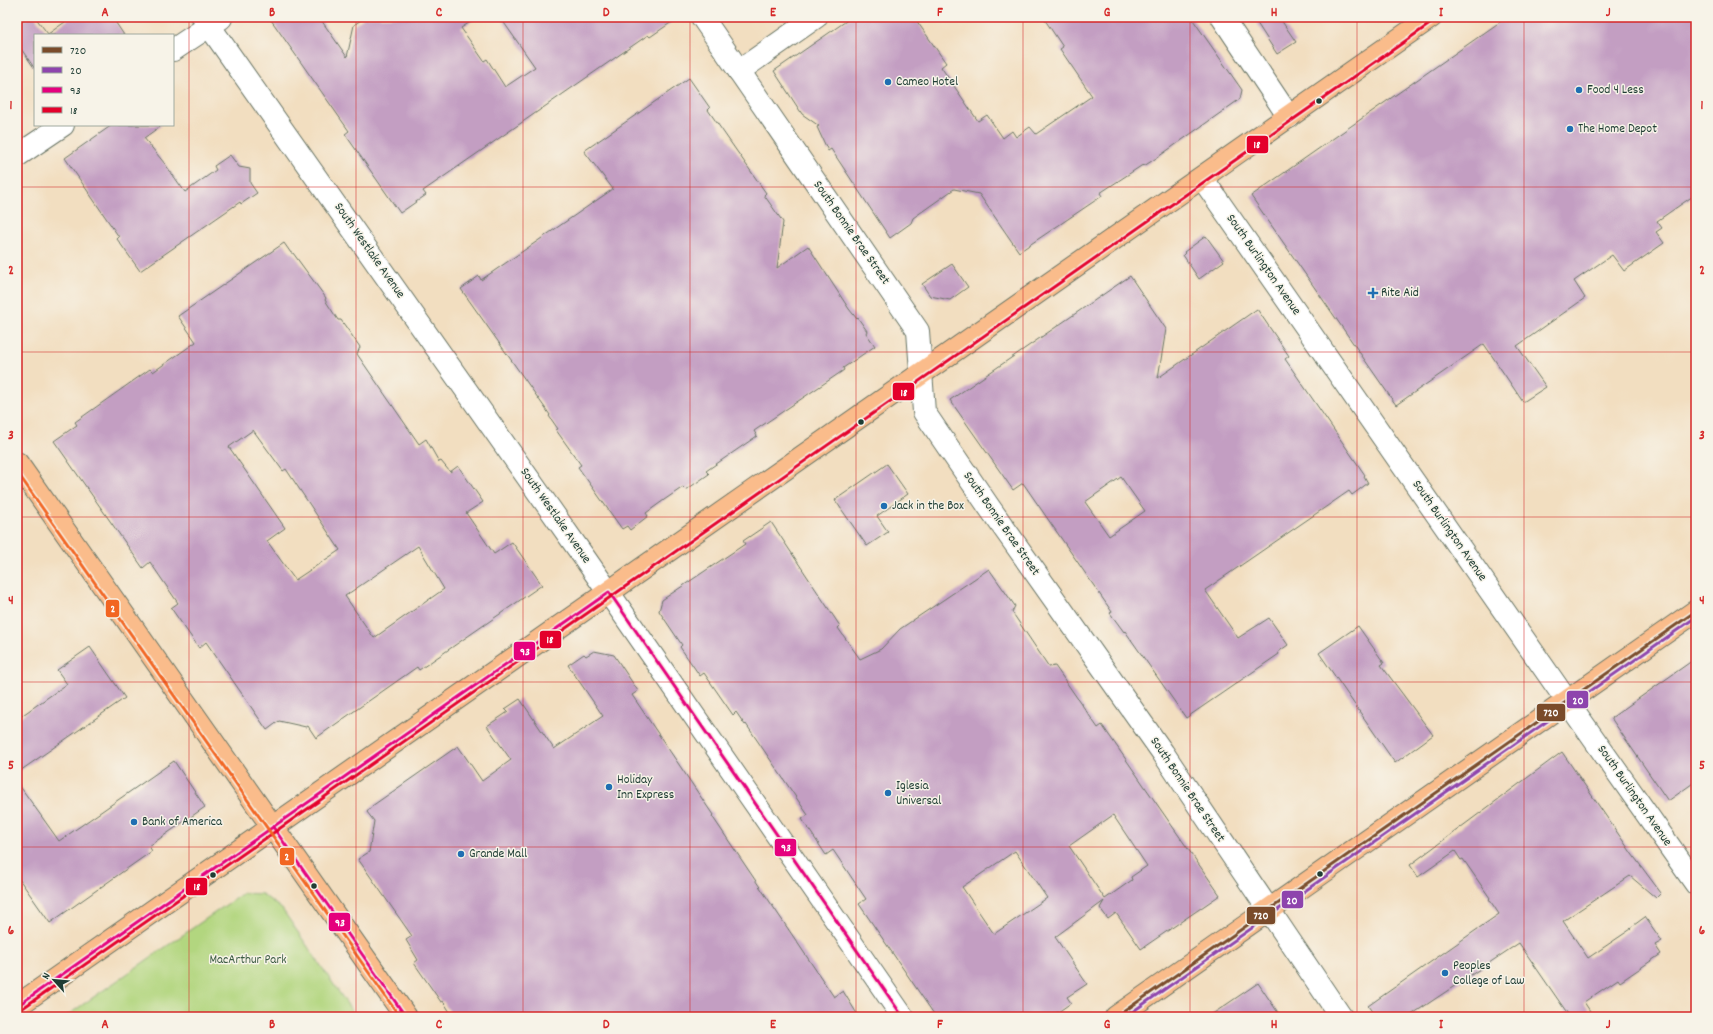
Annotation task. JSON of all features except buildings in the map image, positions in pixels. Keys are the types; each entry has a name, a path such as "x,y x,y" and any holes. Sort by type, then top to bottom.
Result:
{"main road":[{"path":"17,1006 1431,17"},
{"path":"17,463 406,1017"},
{"path":"1116,1017 1696,611"}],"street":[{"name":"South Bonnie Brae Street","path":"702,17 918,331 924,412 989,507 1163,753 1341,1017"},
{"path":"739,71 816,17"},
{"path":"1222,17 1289,117"},
{"path":"174,49 212,20"},
{"name":"South Westlake Avenue","path":"212,20 903,1017"},
{"path":"17,156 62,126"},
{"name":"South Burlington Avenue","path":"1202,178 1696,884"}],"green space":[{"name":"MacArthur Park","path":"243,893 262,894 282,909 356,1017 65,1017"}],"transit line":[{"name":"18","path":"20,1010 1434,21"},
{"name":"2","path":"17,472 400,1017"},
{"name":"93","path":"17,1006 609,592 903,1017"},
{"name":"720","path":"1116,1017 1696,611"},
{"name":"20","path":"1125,1017 1696,617"},
{"name":"93","path":"273,827 406,1017"}],"place":[{"name":"Cameo Hotel","path":"888,82"},
{"name":"Food 4 Less","path":"1579,90"},
{"name":"The Home Depot","path":"1570,129"},
{"name":"Rite Aid","path":"1373,293"},
{"name":"Jack in the Box","path":"884,506"},
{"name":"Holiday Inn Express","path":"609,787"},
{"name":"Iglesia Universal","path":"888,793"},
{"name":"Bank of America","path":"134,822"},
{"name":"Grande Mall","path":"461,854"},
{"name":"Peoples College of Law","path":"1445,973"}]}
